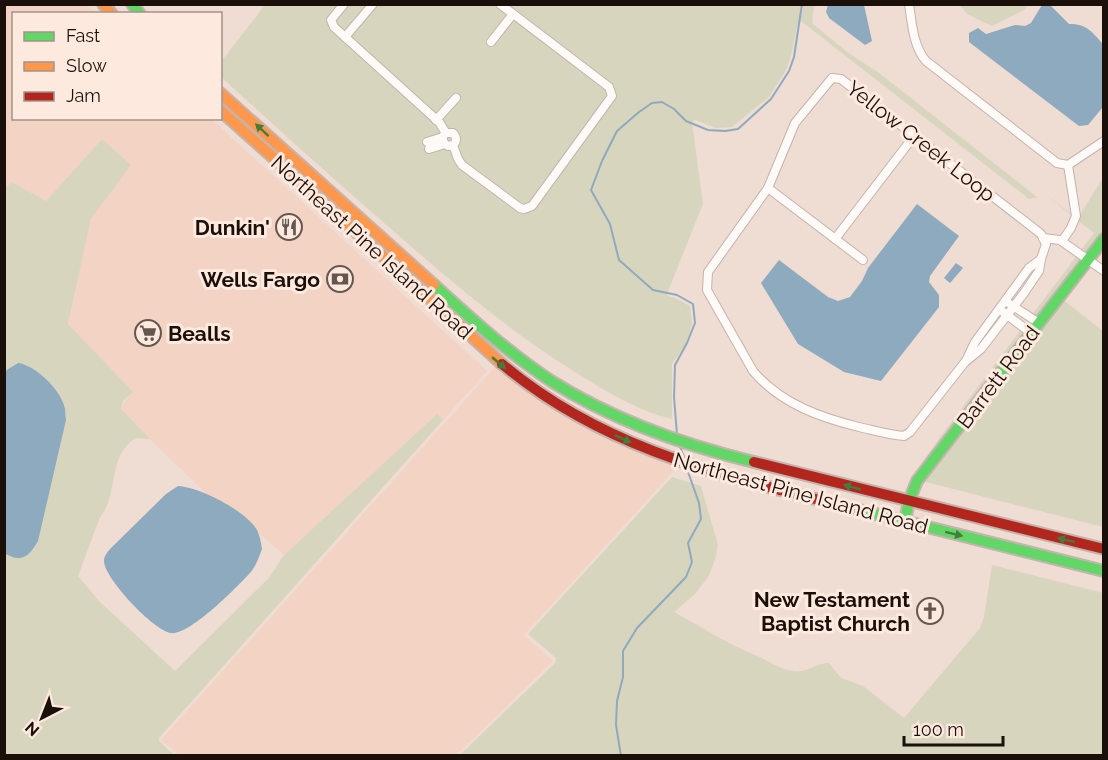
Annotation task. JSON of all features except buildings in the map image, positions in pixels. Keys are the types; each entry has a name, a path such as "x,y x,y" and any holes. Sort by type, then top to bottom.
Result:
{"main road":[{"name":"Northeast Pine Island Road","path":"222,95 480,328 534,368 572,393 609,413 667,438 690,445 1104,549"},
{"name":"Northeast Pine Island Road","path":"222,112 485,351 533,389 573,413 630,442 694,467 1104,571"},
{"name":"Barrett Road","path":"905,521 909,501 917,481 1104,239"},
{"path":"403,274 413,274 421,279 453,308 480,328"}],"street":[{"path":"344,4 333,17 332,23 436,120 462,165 520,208 528,208 532,206 612,96 609,87 500,4"},
{"path":"345,37 373,4"},
{"path":"909,4 918,49 926,61 1057,163 1068,165 1104,141"},
{"path":"491,42 513,14"},
{"name":"Yellow Creek Loop","path":"965,362 910,432 904,436 832,421 813,414 777,394 762,382 707,290 708,272 768,188 795,123 832,78 841,79 1041,234 1043,238"},
{"path":"436,120 456,98"},
{"path":"836,238 914,136"},
{"path":"428,145 447,140"},
{"path":"1062,241 1076,216 1068,165"},
{"path":"768,188 863,260"},
{"path":"965,362 981,349 1039,271 1046,244 1043,238 1062,241 1104,271"},
{"path":"965,362 975,342 1029,268 1041,259"},
{"path":"1023,277 1031,282"},
{"path":"1006,301 1039,323"},
{"path":"999,310 1031,333"},
{"path":"981,334 988,340"}],"shaded area":[{"path":"5,5 86,5 95,12 12,12 12,120 212,120 487,371 443,420 437,414 284,555 257,531 249,520 209,496 124,414 121,407 132,392 68,324 91,219 130,165 102,139 46,201 12,182 5,188"},
{"path":"265,5 814,5 812,23 847,52 879,73 1037,197 1046,195 1029,199 801,21 798,22 786,70 769,97 732,127 716,128 695,120 692,122 703,204 667,294 690,306 692,323 688,341 672,364 672,419 635,406 589,381 508,326 419,254 222,78 222,60"},
{"path":"960,5 1028,5 1024,10 992,26 967,14"},
{"path":"102,139 131,165 91,219 68,324 133,392 123,401 121,409 150,439 136,438 121,454 110,498 100,517 78,576 100,602 175,671 269,578 284,555 437,414 443,420 159,738 159,741 174,755 5,755 5,553 12,558 66,420 65,407 57,391 38,372 17,363 5,371 5,188 12,182 46,201"},
{"path":"1103,178 1103,232 914,480 911,479 940,437 1094,233 1046,195 1079,219"},
{"path":"1062,299 1103,331 1103,527 922,481"},
{"path":"495,367 639,452 677,467 524,635 553,661 456,755 179,755 161,740"},
{"path":"672,477 701,486 718,545 709,576 695,594 674,612 734,646 784,669 799,671 829,663 841,678 863,686 904,718 980,628 984,617 992,565 1103,593 1103,755 460,755 555,663 556,658 528,634"}],"water":[{"path":"828,5 864,5 872,41 865,45 829,18 826,12"},
{"path":"1042,5 1051,6 1069,24 1080,25 1088,29 1103,44 1103,107 1088,125 1079,126 969,42 969,33 978,28 986,34 1015,25 1025,26 1031,23"},
{"path":"917,204 959,236 930,276 929,282 939,295 939,307 881,381 844,372 798,344 761,283 779,260 828,297 838,301 850,297 868,268"},
{"path":"956,263 963,268 950,283 944,278"},
{"path":"18,363 32,368 52,385 64,405 66,420 38,541 28,554 16,558 4,553 5,371"},
{"path":"178,486 210,495 243,515 257,530 262,549 252,570 224,599 189,627 171,633 153,623 131,603 112,579 104,561 110,549 166,494"}],"waterway":[{"path":"677,435 674,397 675,365 695,323 693,304 677,295 653,290 619,260 610,224 591,190 617,131 652,103 662,102 674,109 686,121 708,130 738,129 771,99 789,71 794,57 802,4"},
{"path":"680,446 684,458"},
{"path":"621,756 616,725 617,701 623,677 623,651 637,628 686,577 692,562 688,543 701,519 699,503 687,469"}],"traffic: fast":[{"path":"132,4 138,12"},
{"path":"905,521 909,501 917,481 1104,239"},
{"path":"434,285 520,359 575,395 649,430 701,448 754,462"},
{"path":"855,509 1104,571"}],"traffic: slow":[{"path":"103,4 110,12"},
{"path":"222,95 434,285"},
{"path":"222,112 502,364"}],"traffic: jam":[{"path":"502,364 542,394 583,419 626,440 714,472 855,509"},
{"path":"754,462 1104,549"}],"place":[{"name":"Dunkin'","path":"289,227"},
{"name":"Wells Fargo","path":"340,279"},
{"name":"Bealls","path":"148,333"},
{"name":"New Testament Baptist Church","path":"930,611"}]}
